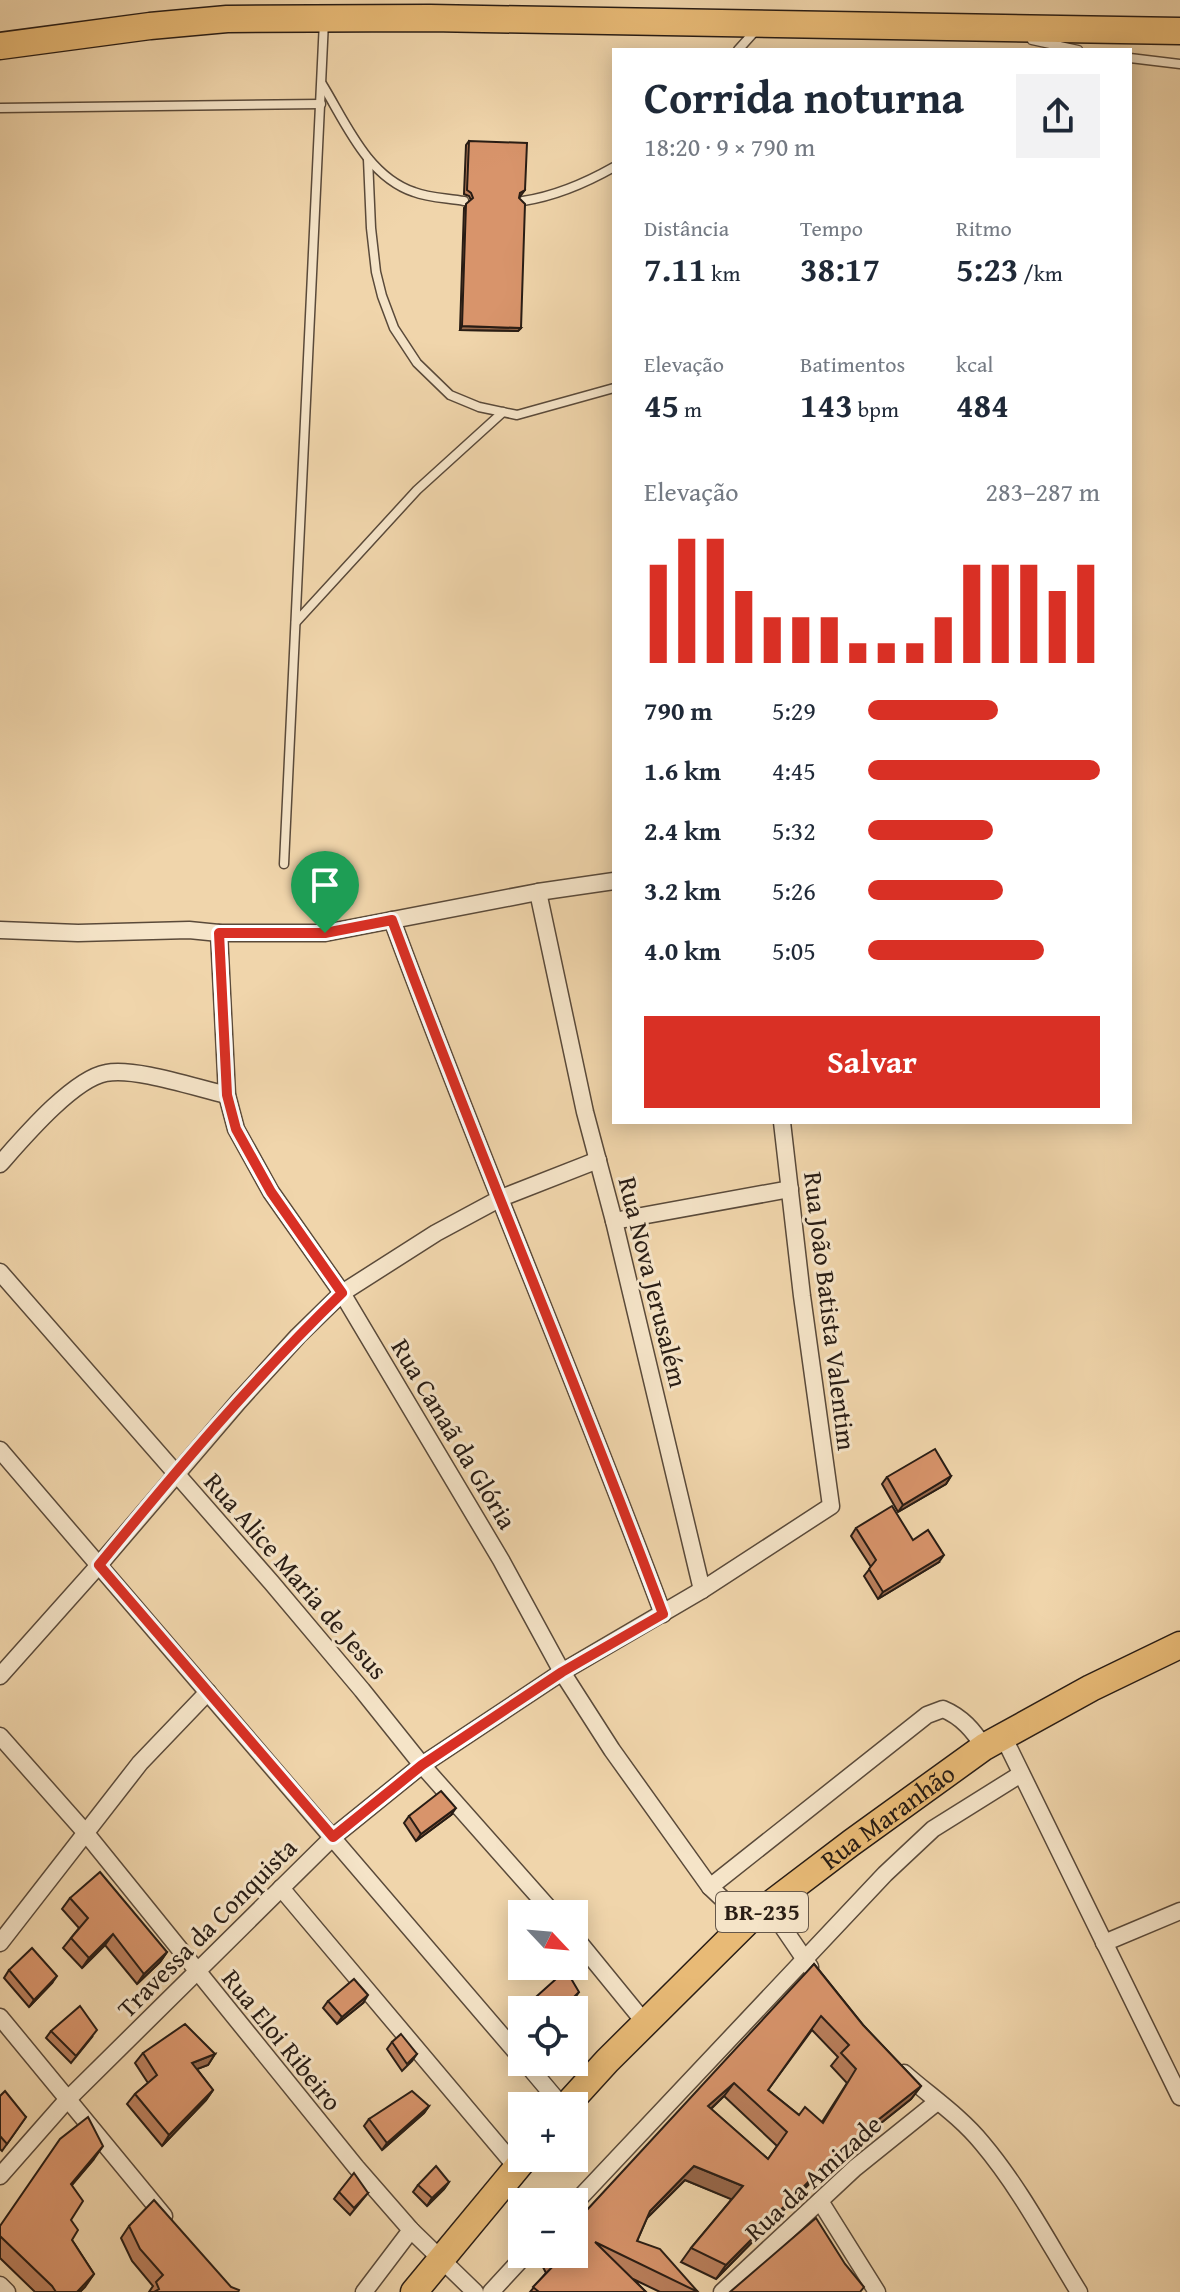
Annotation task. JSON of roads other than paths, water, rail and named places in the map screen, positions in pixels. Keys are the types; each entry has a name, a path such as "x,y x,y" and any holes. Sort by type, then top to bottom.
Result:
{"highway":[{"path":"0,46 227,19 1180,31"},
{"name":"Rua Maranhão","path":"578,2092 747,1922 851,1843 994,1742 1091,1688 1180,1645"},
{"path":"414,2292 514,2172"}],"street":[{"path":"0,930 325,933 538,892 612,881"},
{"name":"Rua Nova Jerusalém","path":"538,892 585,1112 702,1590"},
{"path":"392,920 456,1092 574,1379 663,1614"},
{"name":"Rua Canaã da Glória","path":"219,933 227,1095 236,1129 256,1166 342,1293 501,1560 562,1672 628,1774 710,1887 747,1922"},
{"path":"0,1164 83,1082 106,1073 132,1073 227,1095"},
{"name":"Rua João Batista Valentim","path":"782,1124 831,1506"},
{"path":"0,1676 298,1336 342,1293 436,1233 501,1198 598,1160"},
{"path":"614,1221 790,1189"},
{"name":"Rua Alice Maria de Jesus","path":"0,1272 342,1666 422,1765 542,1900"},
{"path":"0,1450 508,2042"},
{"name":"Travessa da Conquista","path":"0,2176 66,2101 333,1837 422,1765 562,1672 702,1590 831,1506"},
{"path":"0,1943 140,1763 208,1692"},
{"path":"710,1887 927,1715 943,1709 994,1742 1021,1774 1180,2097"},
{"name":"Rua Eloi Ribeiro","path":"0,1736 85,1832 295,2094 411,2230 475,2292"},
{"path":"588,2189 885,1874 933,1829 1021,1774"},
{"path":"281,1888 508,2148"},
{"path":"769,1907 818,1980"},
{"path":"1104,1943 1180,1911"},
{"path":"588,1953 645,2023"},
{"path":"0,2017 66,2101 178,2232"},
{"path":"896,2066 982,2142 1014,2185 1079,2292"},
{"path":"537,2076 552,2092"},
{"name":"Rua da Amizade","path":"722,2292 855,2168 937,2102"},
{"path":"820,2201 877,2292"},
{"path":"364,2292 411,2230"},
{"path":"491,2292 513,2268"},
{"path":"0,2285 7,2292"}],"lane":[{"path":"284,864 325,18"},
{"path":"740,48 761,24"},
{"path":"984,29 1069,48"},
{"path":"1132,58 1180,64"},
{"path":"322,83 368,159 390,180 415,193 464,201"},
{"path":"0,108 321,104"},
{"path":"368,159 376,272 394,328 417,363 450,395 479,407 517,415 612,389"},
{"path":"523,201 548,197 584,184 612,168"},
{"path":"296,623 417,490 503,412"}]}
